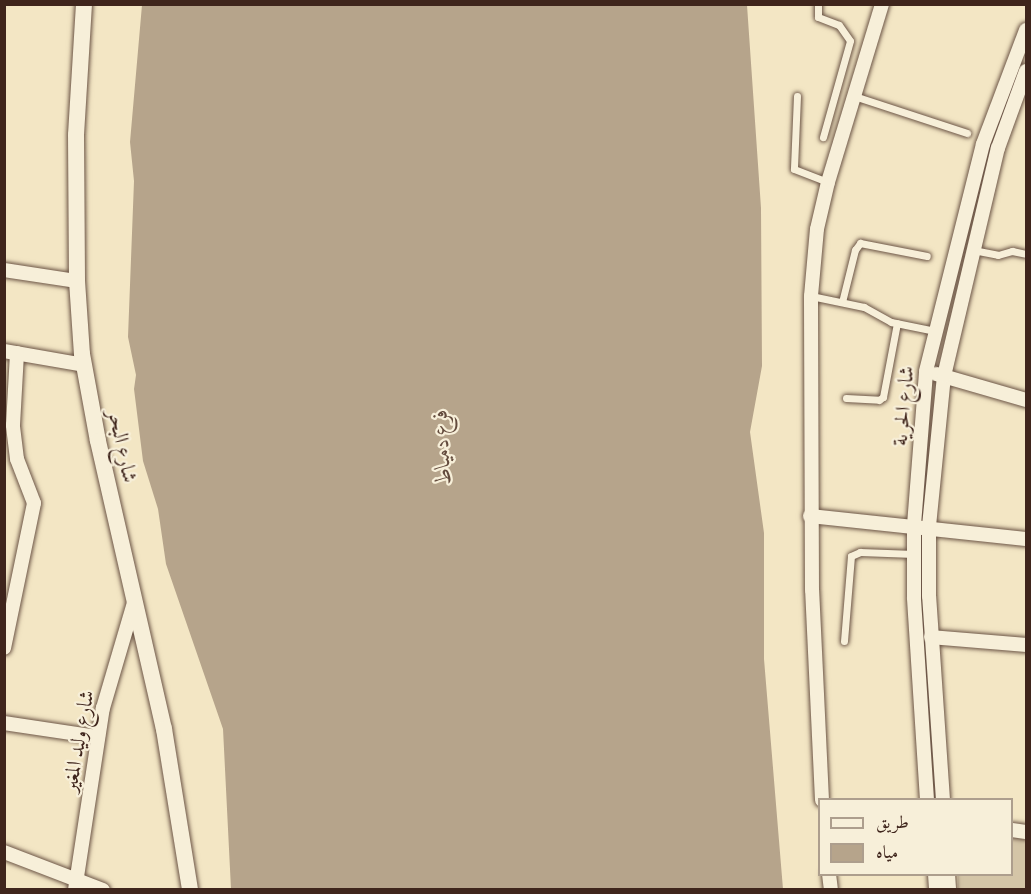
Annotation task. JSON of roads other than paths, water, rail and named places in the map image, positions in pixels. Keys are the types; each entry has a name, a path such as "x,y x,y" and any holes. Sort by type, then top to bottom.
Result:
{"street":[{"name":"شارع البحر","path":"84,4 76,135 77,280 84,365 134,603 164,729 190,890"},
{"path":"822,798 814,669 810,516 811,296 817,229 828,182 882,4"},
{"name":"شارع الحرية","path":"927,798 914,597 914,525 926,371 983,144 1026,30"},
{"name":"شارع الحرية","path":"943,798 931,637 929,526 935,486 944,376 998,148 1026,71"},
{"path":"983,144 998,148"},
{"path":"955,253 973,253"},
{"path":"4,270 77,280"},
{"path":"4,648 10,593 34,503 17,459 13,425 11,352 84,365"},
{"path":"926,371 1026,400"},
{"path":"917,484 935,486"},
{"path":"810,516 929,526 1026,538"},
{"path":"914,597 929,596"},
{"name":"شارع وليد المغير","path":"76,885 98,737 117,654 134,603"},
{"path":"931,637 1026,645"},
{"path":"4,723 98,737"},
{"path":"4,852 47,865 76,885 102,890"}],"lane":[{"path":"818,4 818,17 839,25 850,41 823,137"},
{"path":"797,96 794,169 828,182"},
{"path":"854,96 967,133"},
{"path":"842,302 855,250 860,243 927,256"},
{"path":"973,253 998,255 1012,251 1026,254"},
{"path":"811,296 864,307 897,323 935,332"},
{"path":"846,398 879,400 883,397 897,323"},
{"path":"844,641 851,556 860,552 914,554"}],"water":[{"name":"فرع دمياط","path":"142,5 747,5 761,208 762,366 750,432 764,533 764,659 783,889 231,889 223,729 166,564 158,509 143,461 134,389 136,375 128,337 134,181 130,142"}]}
